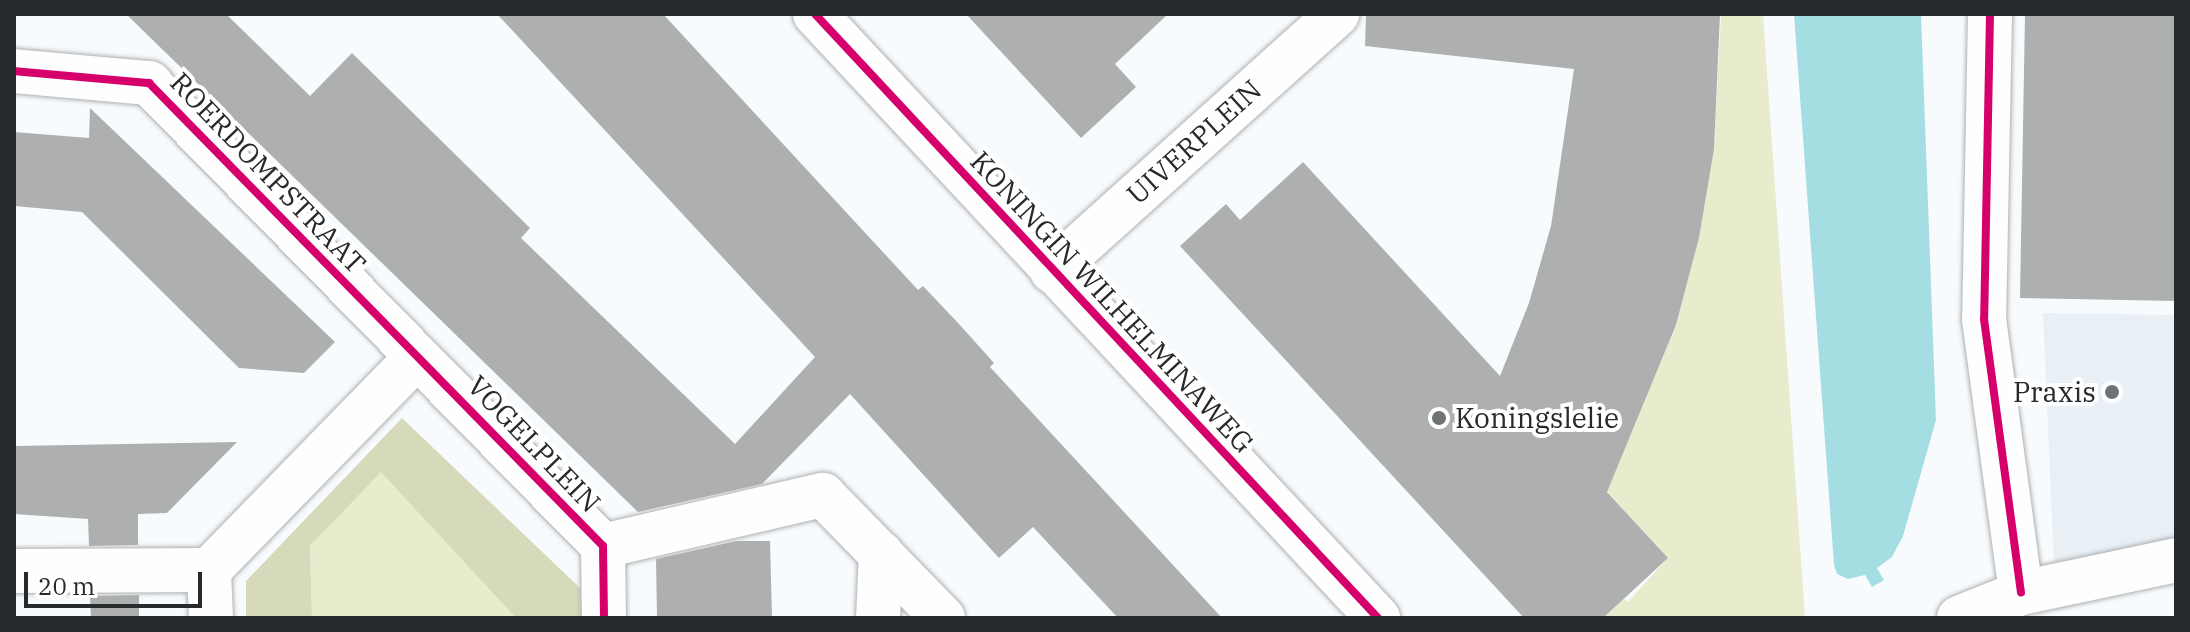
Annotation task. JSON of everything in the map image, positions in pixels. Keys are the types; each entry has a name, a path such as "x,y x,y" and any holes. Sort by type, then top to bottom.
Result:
{"street":[{"name":"KONINGIN WILHELMINAWEG","path":"815,14 1378,618"},
{"name":"UIVERPLEIN","path":"1052,271 1337,14"},
{"path":"1990,14 1984,319 2021,593"},
{"name":"ROERDOMPSTRAAT","path":"14,71 149,83 417,357"},
{"path":"14,571 209,570 417,357"},
{"name":"VOGELPLEIN","path":"417,357 603,546 604,618"},
{"name":"VOGELPLEIN","path":"603,546 823,495 943,618"},
{"path":"878,618 881,553"},
{"path":"1959,618 2021,593 2176,560"},
{"path":"209,570 211,618"}],"shaded area":[{"path":"2043,313 2176,315 2176,578 2056,610"}],"green space":[{"path":"1721,14 1763,14 1805,618 1603,618 1624,599 1628,602 1668,558 1607,491 1676,326 1699,238 1714,149"},
{"path":"402,418 580,588 581,618 516,618 381,472 310,546 312,618 246,618 246,581"},
{"path":"381,471 516,618 312,618 310,546"}],"water":[{"path":"1794,14 1921,14 1936,420 1903,536 1892,557 1877,568 1884,580 1872,587 1865,575 1848,579 1837,574 1834,565"}],"building":[{"path":"126,14 226,14 310,96 352,53 530,228 521,238 735,444 815,357 497,14 663,14 918,290 923,286 959,324 994,363 990,367 1222,618 1118,618 1033,527 999,558 850,394 762,484 638,512"},
{"path":"966,14 1168,14 1115,64 1136,87 1081,138"},
{"path":"1366,14 1720,14 1714,149 1699,238 1676,325 1607,492 1668,558 1603,618 1524,618 1180,246 1226,204 1240,220 1303,162 1500,376 1529,303 1551,226 1574,69 1365,46"},
{"path":"2025,14 2176,14 2176,301 2020,298"},
{"path":"90,108 335,342 304,373 239,368 82,212 14,206 14,132 89,138"},
{"path":"237,442 167,513 138,514 138,545 89,546 88,519 14,514 14,446"},
{"path":"736,541 770,541 772,618 657,618 656,559"},
{"path":"139,595 139,618 91,618 90,596"}],"cycle path":[{"path":"815,14 1378,618"},
{"path":"1990,14 1984,319 2021,593"},
{"path":"14,71 149,83 603,546 604,618"}],"place":[{"name":"Praxis","path":"2112,392"},
{"name":"Koningslelie","path":"1439,418"}]}
